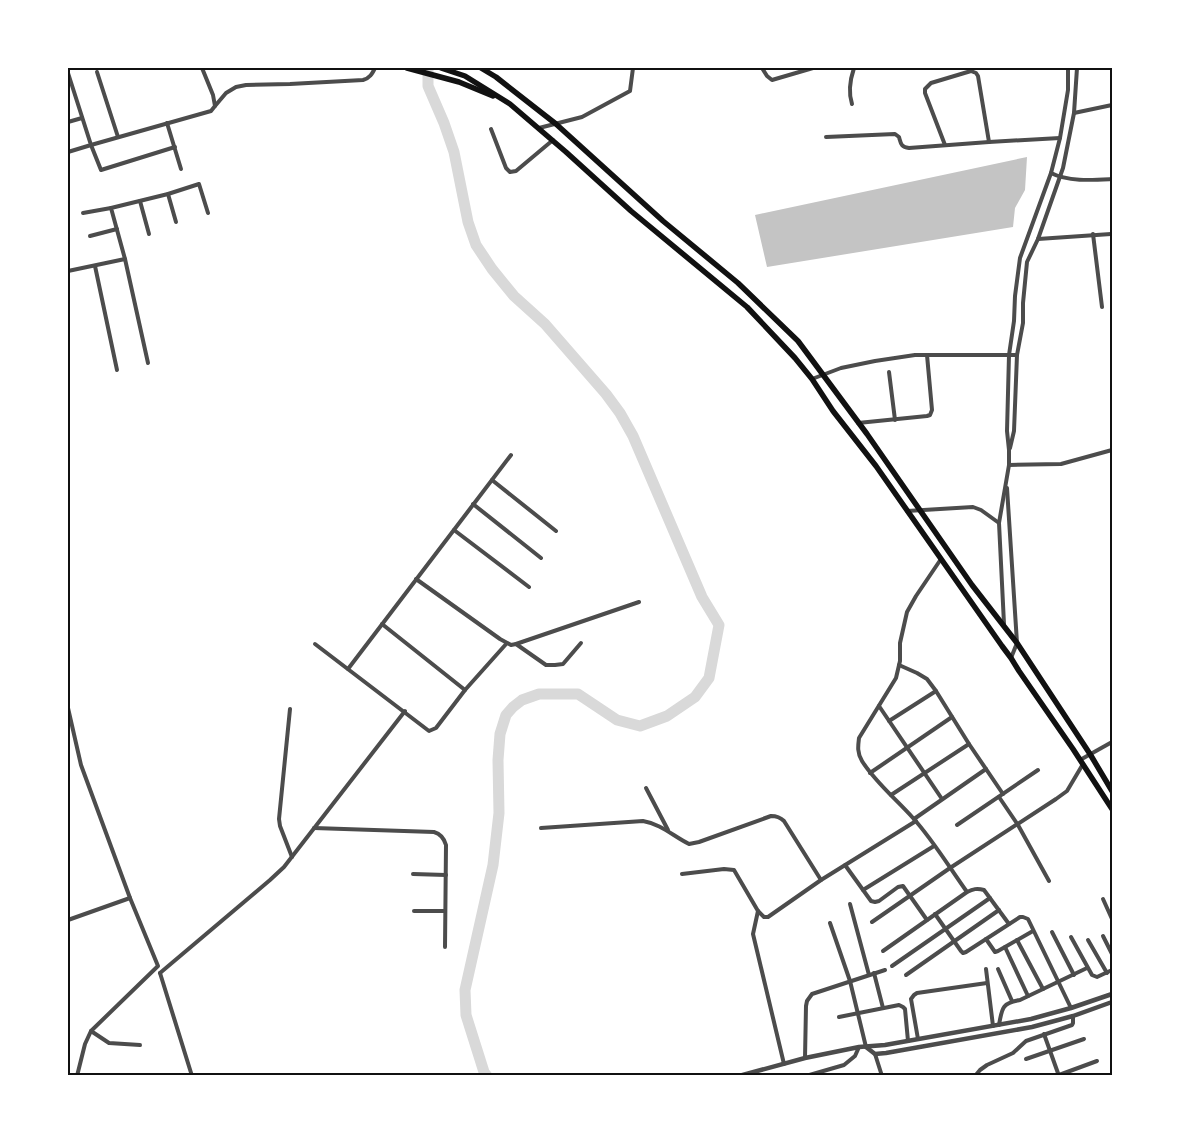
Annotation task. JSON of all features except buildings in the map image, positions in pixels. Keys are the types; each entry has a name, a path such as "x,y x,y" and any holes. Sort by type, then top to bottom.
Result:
{"main road":[{"path":"407,68 459,82 510,104"},
{"path":"440,68 465,76 510,104 553,140 631,211 747,307 795,358 907,510 1011,658 1112,809"},
{"path":"481,68 496,77 556,124 663,221 738,283 798,341 972,585 1017,643 1112,791"}],"street":[{"path":"202,68 213,95 215,106"},
{"path":"68,152 211,111 226,93 246,84 290,84 363,80 371,76 375,68"},
{"path":"539,128 582,117 630,91 633,68"},
{"path":"762,68 769,79 772,80 814,68"},
{"path":"852,104 849,94 854,68"},
{"path":"1004,627 999,523 1009,465 1007,431 1009,355 1014,321 1015,296 1020,258 1051,173 1060,138 1068,90 1068,68"},
{"path":"1009,450 1014,431 1017,355 1023,323 1027,262 1038,239 1063,168 1074,113 1077,68"},
{"path":"944,145 925,89 931,83 971,71 978,76 989,142"},
{"path":"97,72 118,137"},
{"path":"68,73 101,170 175,147"},
{"path":"68,96 74,94"},
{"path":"1074,113 1112,105"},
{"path":"68,122 82,118"},
{"path":"167,123 181,169"},
{"path":"491,129 506,168 510,172 516,172 553,140"},
{"path":"826,137 895,134 899,137 903,147 909,148 1060,138"},
{"path":"1051,173 1060,178 1112,179"},
{"path":"83,213 168,194 199,184 208,213"},
{"path":"168,194 176,222"},
{"path":"140,201 149,234"},
{"path":"111,208 125,259 148,363"},
{"path":"90,236 117,229"},
{"path":"1093,234 1102,307"},
{"path":"1038,239 1111,234"},
{"path":"68,271 125,259"},
{"path":"95,266 117,370"},
{"path":"812,379 841,368 915,355 1017,355"},
{"path":"858,423 927,416 932,413 927,355"},
{"path":"889,372 895,420"},
{"path":"1009,465 1061,464 1112,450"},
{"path":"348,669 511,454"},
{"path":"492,480 556,531"},
{"path":"1006,481 1017,643 1011,658"},
{"path":"473,504 540,558"},
{"path":"907,510 973,507 981,510 999,523"},
{"path":"454,530 529,587"},
{"path":"941,559 907,612 900,643 899,665 896,678 859,738 858,748 860,759 870,773 915,820 967,892"},
{"path":"416,579 511,644 516,644 639,602"},
{"path":"382,624 465,690"},
{"path":"315,644 429,731 436,728 465,690 507,643"},
{"path":"516,644 546,665 555,665 563,664 581,643"},
{"path":"899,665 927,679 936,691 986,769 1050,881"},
{"path":"889,721 936,691"},
{"path":"879,706 942,800"},
{"path":"68,708 80,765 130,898 158,966 192,1076"},
{"path":"290,709 279,819 292,857"},
{"path":"160,973 270,880 292,857 405,711"},
{"path":"870,773 952,717"},
{"path":"872,922 1067,791 1082,762 1090,754 1112,742"},
{"path":"891,795 969,744"},
{"path":"682,874 724,869 734,870 758,911 764,918 768,917 821,880 915,820 986,769"},
{"path":"957,826 1038,770"},
{"path":"646,788 669,832"},
{"path":"541,828 643,820 652,822 684,842 694,844 771,816 780,817 821,880"},
{"path":"314,828 434,832 440,834 445,840 446,845 445,947"},
{"path":"864,890 934,846"},
{"path":"845,865 871,901 878,901 903,886 927,920"},
{"path":"413,874 446,875"},
{"path":"883,950 974,889 984,890 1009,924"},
{"path":"68,920 130,898"},
{"path":"892,966 990,898"},
{"path":"1103,899 1112,919"},
{"path":"850,904 868,975"},
{"path":"906,975 999,910"},
{"path":"414,911 445,911"},
{"path":"758,911 753,934 784,1064"},
{"path":"935,914 963,953 1020,917 1028,919 1071,1008"},
{"path":"830,923 850,981 866,1047 874,1054 882,1076"},
{"path":"986,939 995,952 1033,931"},
{"path":"1052,932 1074,975"},
{"path":"1103,936 1112,954"},
{"path":"1071,938 1094,977 1097,978 1112,970"},
{"path":"1017,940 1043,989"},
{"path":"1088,940 1107,973"},
{"path":"1005,947 1028,996"},
{"path":"77,1076 85,1044 91,1030 158,966"},
{"path":"998,968 1012,1001"},
{"path":"999,1024 1002,1008 1006,1004 1020,1000 1087,968"},
{"path":"986,969 993,1026"},
{"path":"806,1058 806,1006 809,997 812,994 885,970"},
{"path":"874,973 884,1008"},
{"path":"918,1039 911,999 914,995 988,983"},
{"path":"739,1076 806,1058 859,1047 908,1041 1030,1019 1112,994"},
{"path":"874,1054 1032,1027 1073,1016 1112,1002"},
{"path":"839,1017 899,1005 903,1006 905,1009 908,1041"},
{"path":"975,1076 987,1065 1013,1053 1026,1041 1072,1025 1073,1016"},
{"path":"91,1030 109,1043 140,1045"},
{"path":"1044,1034 1058,1075 1096,1062"},
{"path":"1026,1059 1084,1039"},
{"path":"806,1076 844,1065 856,1056 859,1047"}],"waterway":[{"path":"428,68 428,86 454,152 468,222 476,245 492,269 514,296 545,324 606,394 620,413 633,436 702,597 719,625 709,678 695,697 667,716 640,726 617,720 578,694 539,694 522,700 506,715 500,734 498,760 499,813 493,865 465,990 466,1015 484,1072 487,1076"}]}
